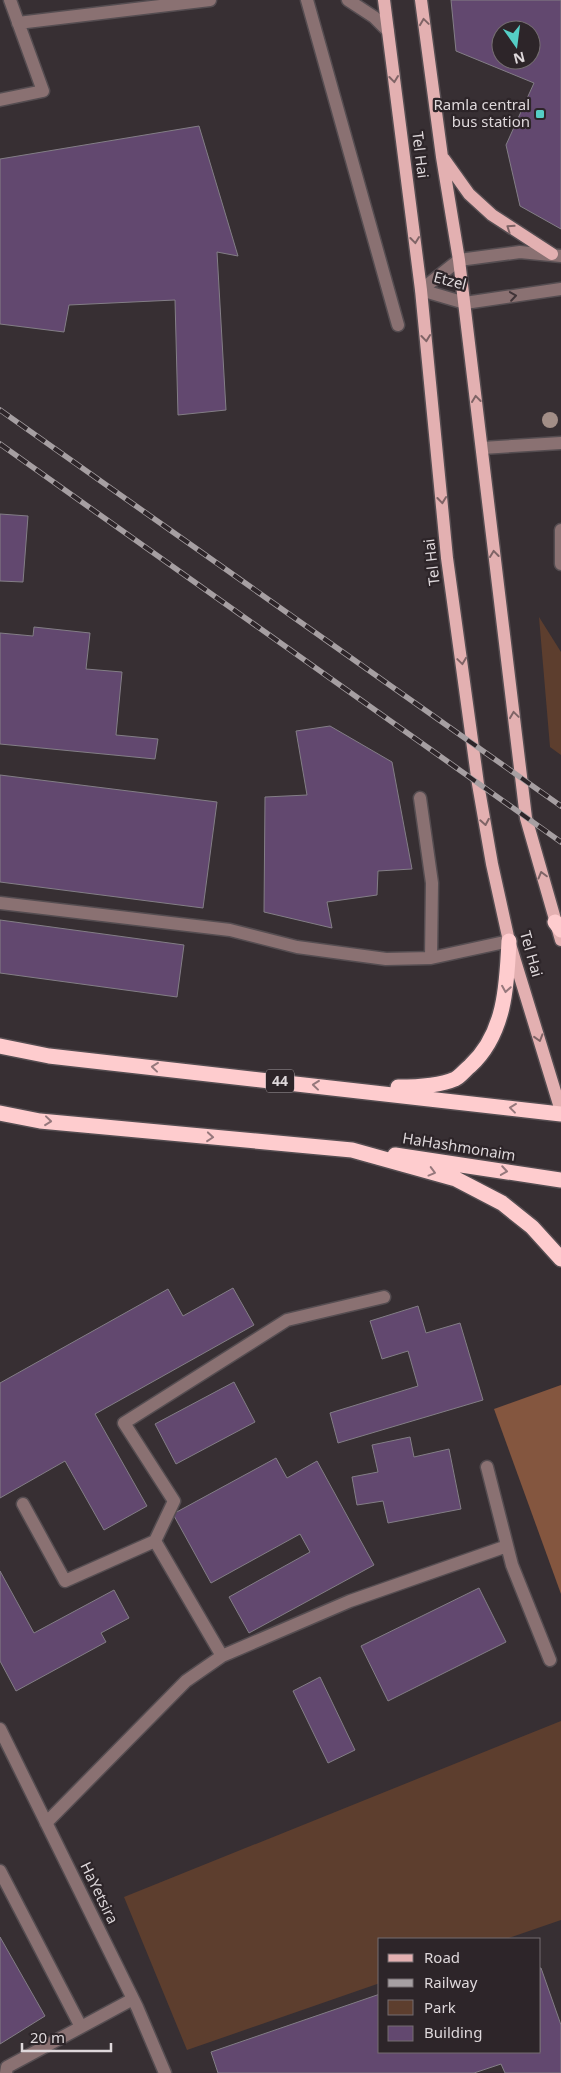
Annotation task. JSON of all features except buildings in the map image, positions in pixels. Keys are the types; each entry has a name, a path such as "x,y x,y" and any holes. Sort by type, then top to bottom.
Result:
{"highway":[{"path":"337,1087 412,1087 456,1079 482,1055 502,1014 507,986 509,941"},
{"name":"44","path":"0,1046 49,1056 561,1112"},
{"path":"0,1113 40,1121 352,1150 456,1179 495,1199 532,1228 561,1259"},
{"name":"HaHashmonaim","path":"352,1150 416,1157 561,1180"}],"main road":[{"name":"Tel Hai","path":"384,0 421,290 447,558 478,784 492,864 509,941 561,1112"},
{"name":"Tel Hai","path":"421,0 442,157 465,303 526,818 561,940"},
{"path":"442,157 469,194 492,216 556,255"}],"street":[{"path":"0,100 43,91 10,0"},
{"path":"18,23 210,0"},
{"path":"307,0 398,325"},
{"path":"348,0 374,17 388,31"},
{"name":"Etzel","path":"421,290 459,260 520,252 556,255"},
{"name":"Etzel","path":"421,290 465,303 561,289"},
{"path":"482,448 561,443"},
{"path":"561,530 561,564"},
{"path":"420,798 432,883 431,958"},
{"path":"0,903 230,930 297,947 386,959 431,958 509,941"},
{"path":"23,1504 65,1581 155,1541 174,1501 124,1423 287,1320 384,1297"},
{"path":"487,1467 512,1565 550,1660"},
{"path":"155,1541 222,1656"},
{"path":"46,1823 186,1681 222,1656 350,1601 507,1546"},
{"name":"HaYetsira","path":"0,1729 157,2050 164,2073"},
{"path":"0,1871 81,2027"},
{"path":"6,2073 7,2067 133,2000"}],"green space":[{"path":"539,617 561,652 561,755 550,747"},
{"path":"561,1721 561,1920 509,1938 378,1938 378,1984 187,2050 124,1897"}],"shaded area":[{"path":"561,1385 561,1594 494,1409"}],"railway":[{"path":"0,410 561,806"},
{"path":"0,444 561,842"}],"place":[{"name":"Ramla central bus station","path":"540,114"}]}
